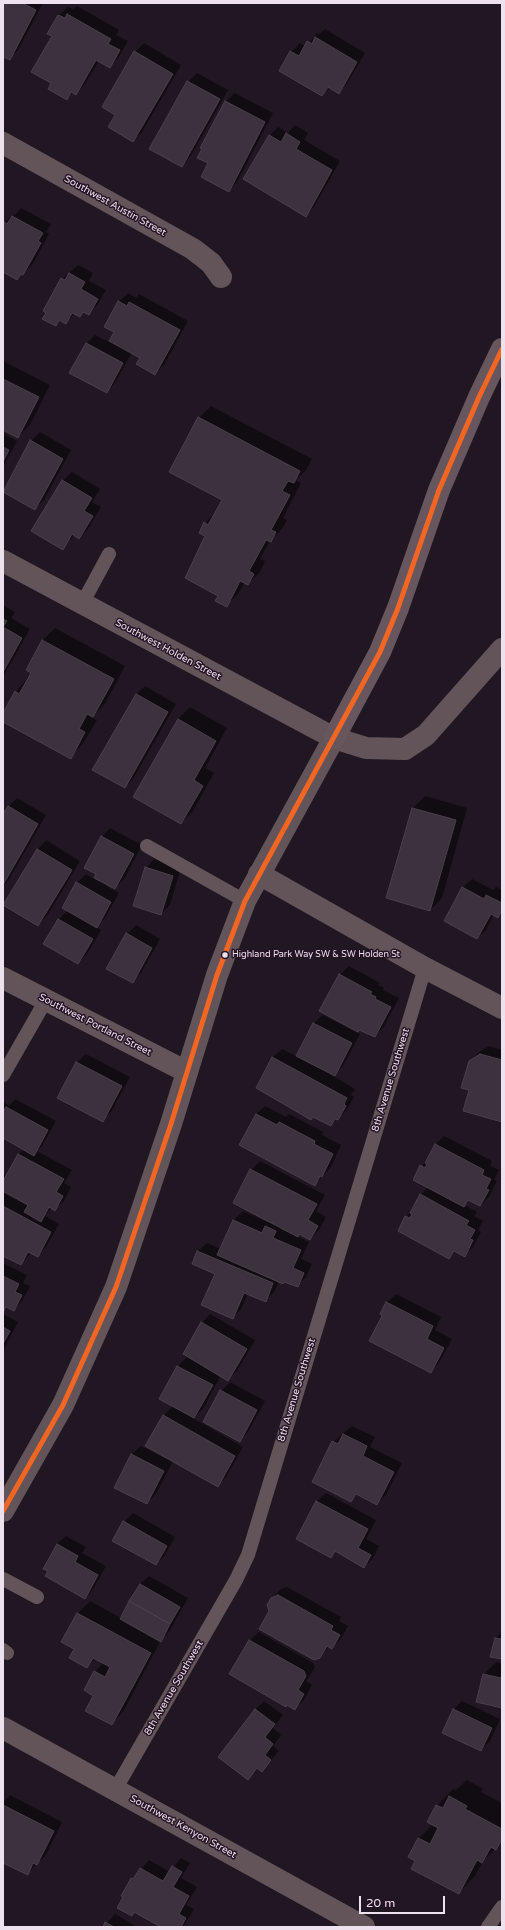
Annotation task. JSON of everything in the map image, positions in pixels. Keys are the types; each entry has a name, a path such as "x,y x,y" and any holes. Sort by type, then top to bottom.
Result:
{"main road":[{"path":"334,738 380,652 398,608 439,490 502,348"}],"street":[{"name":"Southwest Austin Street","path":"3,143 193,249 211,263 221,277"},
{"name":"Southwest Holden Street","path":"3,561 334,738"},
{"path":"3,1511 64,1405 116,1287 148,1194 217,975 245,901 258,874 334,738 366,748 405,749 426,734 502,649"},
{"path":"258,874 425,968 502,1008"},
{"name":"Southwest Portland Street","path":"3,978 187,1072"},
{"name":"Southwest Kenyon Street","path":"3,1728 364,1927"}],"lane":[{"path":"82,604 109,554"},
{"path":"147,846 245,901"},
{"name":"8th Avenue Southwest","path":"115,1790 236,1580 248,1555 425,968"},
{"path":"3,1075 46,1000"},
{"path":"3,1579 37,1597"},
{"path":"488,1927 502,1907"}],"building":[{"path":"3,3 22,3 36,10 10,60 3,57"},
{"path":"67,14 111,39 108,44 120,50 110,68 96,60 76,95 71,92 67,100 48,89 51,83 31,72 52,36 47,34 58,15 65,18"},
{"path":"315,37 357,62 339,94 328,87 322,96 279,71 290,51 299,56 307,41 312,44"},
{"path":"134,51 173,74 133,142 108,127 115,115 102,107"},
{"path":"187,81 220,99 182,167 149,149"},
{"path":"225,101 265,122 229,192 201,177 208,163 197,158 202,149 200,148"},
{"path":"286,133 300,142 296,149 332,170 306,217 243,179 269,135 281,142"},
{"path":"12,216 43,233 38,241 41,243 23,275 21,274 17,280 3,272 3,223 4,222 7,224"},
{"path":"69,273 85,282 81,289 98,299 89,315 83,312 80,317 72,313 66,324 59,320 56,326 42,319 46,313 43,311 61,278 65,280"},
{"path":"118,301 127,306 129,302 180,330 155,375 136,364 140,358 109,341 114,332 104,327"},
{"path":"86,343 123,363 107,393 69,373"},
{"path":"3,379 39,397 18,438 3,430"},
{"path":"198,417 300,471 294,483 288,481 282,491 290,495 271,530 276,532 271,542 266,540 249,571 254,574 248,585 240,581 227,607 215,601 218,596 185,578 205,536 199,533 204,522 208,525 222,500 169,472"},
{"path":"30,440 63,459 35,510 3,492"},
{"path":"3,447 9,450 3,462"},
{"path":"62,480 92,498 84,511 93,516 79,539 72,534 63,550 31,531"},
{"path":"3,619 7,621 3,627"},
{"path":"3,627 22,638 3,672"},
{"path":"42,640 114,679 93,717 87,714 79,729 85,732 71,759 3,722 3,713 15,691 19,694 31,673 26,670"},
{"path":"136,694 168,712 125,788 92,770"},
{"path":"178,719 216,741 194,780 203,786 181,824 133,797"},
{"path":"8,806 38,824 3,885 3,814"},
{"path":"412,808 456,820 430,911 386,898"},
{"path":"101,836 134,854 115,889 94,878 96,874 84,868"},
{"path":"37,849 72,870 38,926 3,905"},
{"path":"145,867 173,876 161,915 133,906"},
{"path":"76,882 111,902 97,928 62,908"},
{"path":"462,887 484,899 486,895 502,903 502,910 498,918 491,914 477,939 444,921"},
{"path":"58,919 93,939 78,964 43,944"},
{"path":"126,933 152,948 133,983 106,969"},
{"path":"339,974 372,992 370,994 376,997 375,999 391,1007 375,1037 359,1030 358,1032 319,1011"},
{"path":"313,1023 352,1043 335,1076 296,1056"},
{"path":"480,1054 502,1060 502,1122 463,1111 469,1090 461,1088 469,1061"},
{"path":"272,1057 347,1098 344,1104 346,1106 338,1120 335,1119 331,1126 313,1117 311,1120 256,1088"},
{"path":"76,1062 122,1086 103,1122 57,1098"},
{"path":"6,1107 48,1130 34,1156 3,1138 3,1112"},
{"path":"256,1114 277,1125 279,1122 315,1141 314,1144 333,1154 322,1177 320,1176 315,1186 239,1145"},
{"path":"435,1144 484,1170 482,1175 491,1179 486,1189 489,1190 480,1206 468,1200 464,1207 413,1180 420,1165 425,1168 427,1164 425,1163"},
{"path":"18,1154 64,1179 56,1192 63,1196 55,1211 49,1207 41,1222 24,1212 28,1205 3,1191 3,1181"},
{"path":"250,1169 317,1204 308,1220 318,1226 310,1240 299,1234 298,1237 233,1203"},
{"path":"420,1194 469,1221 466,1225 475,1230 470,1239 473,1240 465,1257 454,1251 449,1259 398,1231 405,1216 410,1218 412,1214 410,1213"},
{"path":"3,1206 51,1232 38,1257 28,1252 21,1265 3,1256"},
{"path":"233,1220 262,1233 265,1226 276,1231 273,1238 301,1250 293,1268 304,1273 298,1287 284,1282 283,1284 217,1255"},
{"path":"197,1251 273,1283 266,1302 244,1293 233,1319 201,1305 215,1274 192,1264"},
{"path":"3,1276 19,1284 15,1292 22,1295 14,1311 6,1307 3,1313"},
{"path":"386,1302 433,1326 427,1339 444,1348 431,1373 369,1341 382,1316 380,1314"},
{"path":"201,1322 247,1349 228,1381 183,1354"},
{"path":"3,1327 10,1331 3,1344"},
{"path":"177,1366 213,1385 194,1418 159,1399"},
{"path":"220,1390 257,1410 240,1442 203,1422"},
{"path":"163,1415 235,1456 218,1487 145,1446"},
{"path":"343,1434 367,1446 363,1456 394,1472 377,1505 356,1494 351,1502 312,1482 332,1441 338,1444"},
{"path":"131,1454 164,1471 147,1504 114,1488"},
{"path":"316,1501 368,1529 358,1548 371,1555 364,1568 335,1551 331,1558 296,1539"},
{"path":"123,1521 167,1546 156,1565 112,1541"},
{"path":"57,1544 78,1556 75,1562 98,1575 85,1599 45,1576 48,1571 43,1569"},
{"path":"140,1584 180,1607 170,1624 129,1601"},
{"path":"278,1595 333,1626 331,1630 340,1635 332,1649 327,1646 320,1658 314,1660 259,1629 269,1611 267,1605 271,1598"},
{"path":"129,1601 170,1624 161,1642 120,1619"},
{"path":"77,1613 151,1653 112,1725 85,1711 93,1696 84,1690 94,1671 105,1677 110,1667 93,1658 87,1668 69,1658 74,1649 61,1642"},
{"path":"495,1638 502,1639 502,1659 490,1657"},
{"path":"249,1640 304,1671 306,1676 298,1690 304,1694 295,1710 287,1705 286,1707 229,1674"},
{"path":"502,1673 502,1708 476,1702 483,1674 501,1678"},
{"path":"255,1709 275,1724 265,1737 273,1744 265,1755 271,1760 262,1772 257,1768 248,1780 218,1757"},
{"path":"453,1709 492,1728 481,1751 442,1733"},
{"path":"449,1796 467,1806 465,1809 502,1829 502,1839 496,1850 491,1847 482,1863 477,1860 459,1894 411,1869 415,1861 408,1857 418,1838 430,1844 438,1828 427,1822 436,1805 443,1808"},
{"path":"3,1805 54,1831 37,1865 33,1863 28,1875 3,1863"},
{"path":"172,1866 182,1872 173,1887 189,1896 179,1914 186,1918 181,1927 161,1927 134,1912 132,1916 117,1908 123,1897 121,1896 131,1878 133,1879 140,1868 163,1881"},
{"path":"105,1922 114,1927 103,1927"}],"transit line":[{"path":"3,1511 63,1405 116,1287 171,1124 217,975 245,901 380,652 398,608 439,490 479,397 502,349"}],"place":[{"name":"Highland Park Way SW & SW Holden St","path":"225,955"}]}
